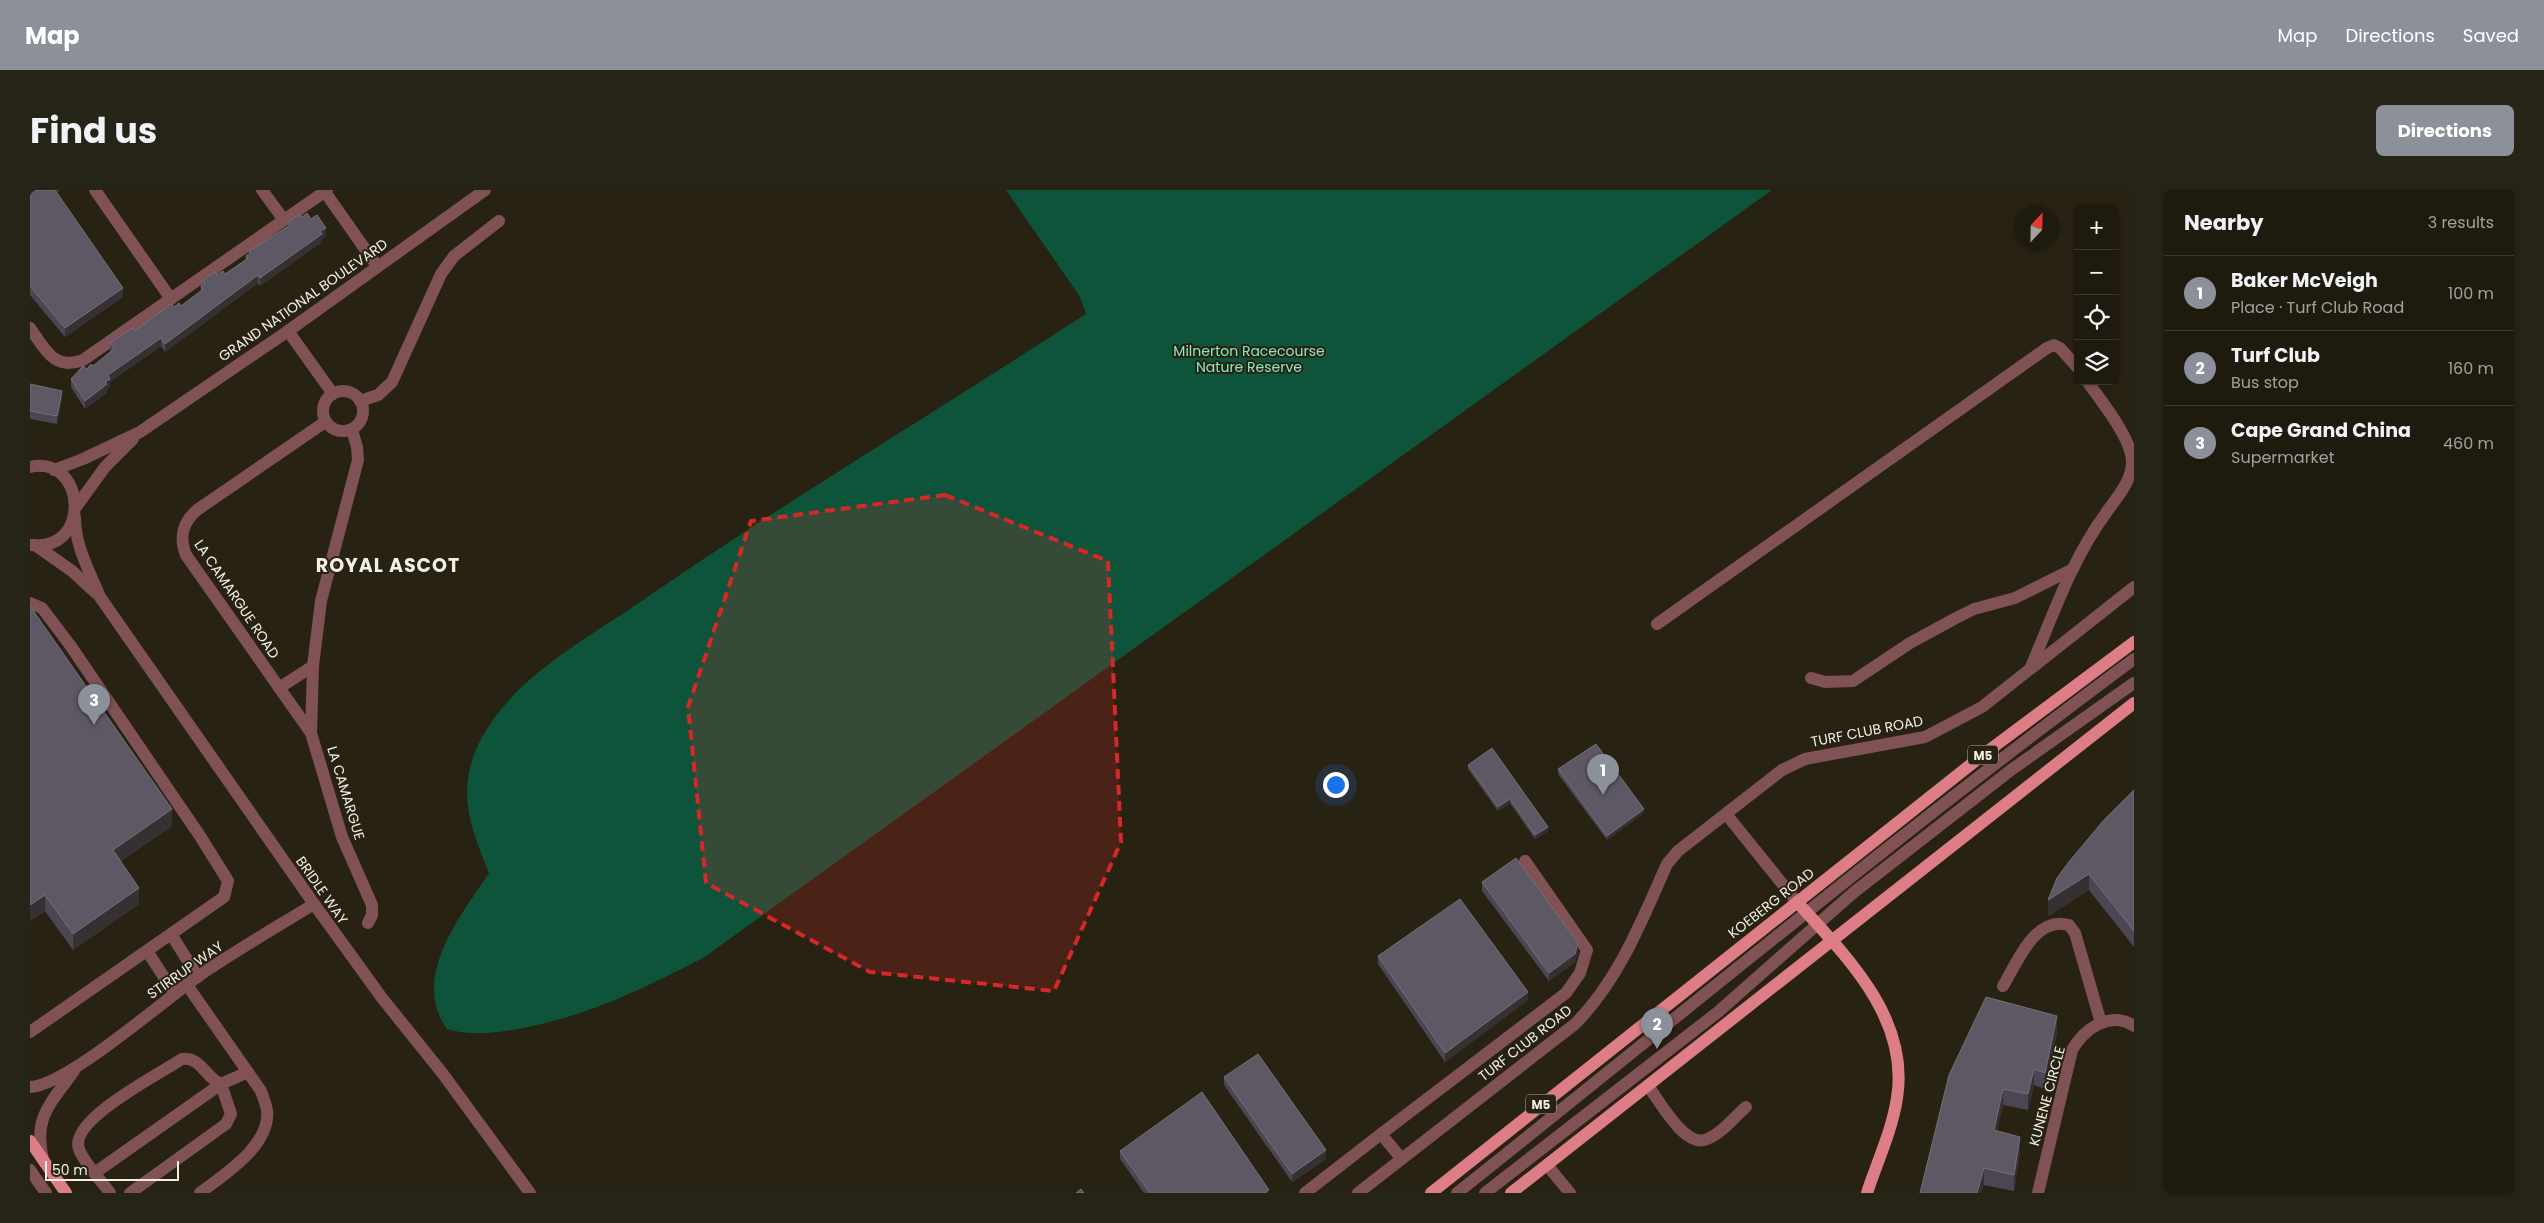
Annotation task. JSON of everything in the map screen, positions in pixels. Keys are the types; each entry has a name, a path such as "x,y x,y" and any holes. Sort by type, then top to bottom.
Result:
{"main road":[{"name":"KOEBERG ROAD","path":"1431,1193 1984,754 2134,642"},
{"path":"1511,1193 2134,703"},
{"path":"1796,902 1832,942 1883,1010 1897,1051 1899,1080 1897,1100 1867,1193"},
{"path":"30,1141 66,1193"}],"street":[{"path":"95,190 171,299"},
{"path":"262,190 284,220"},
{"path":"30,328 46,352 59,362 71,364 84,360 326,191 377,266"},
{"name":"GRAND NATIONAL BOULEVARD","path":"54,470 83,459 140,432 288,331 485,191"},
{"path":"360,401 378,395 392,382 441,274 454,256 499,221"},
{"path":"288,331 333,394"},
{"path":"1657,624 2047,348 2054,345 2060,348 2074,364"},
{"path":"2030,669 2074,569 2093,531 2124,488 2131,473 2130,447 2090,385"},
{"path":"346,391 354,394 360,401 363,414 361,421 352,430 338,431 325,422 323,406 333,394 346,391"},
{"name":"LA CAMARGUE ROAD","path":"311,733 186,555 181,543 183,527 197,510 325,422"},
{"name":"LA CAMARGUE","path":"352,430 357,446 356,471 321,601 313,666 311,733 342,837 372,905 372,915 368,923"},
{"name":"GRAND NATIONAL BOULEVARD","path":"33,545 48,544 60,538 69,528 76,512 105,467 140,432"},
{"path":"31,465 54,470"},
{"name":"BRIDLE WAY","path":"54,470 70,485 76,512 75,534 100,597 314,904 382,998 443,1074 530,1193"},
{"name":"BRIDLE WAY","path":"33,545 72,571 100,597"},
{"path":"1810,678 1825,682 1853,681 1910,642 1956,618 1974,609 2015,598 2074,569"},
{"name":"TURF CLUB ROAD","path":"1358,1193 1576,1024 1596,1003 1614,975 1667,864 1678,851 1782,770 1805,759 1925,736 1955,723 1982,707 2134,588"},
{"path":"30,604 42,608 70,645 226,876 228,890 224,897 30,1032"},
{"path":"1457,1193 2002,757 2134,659"},
{"path":"279,688 313,666"},
{"path":"1485,1193 1718,1012 1853,893 2011,770 2134,683"},
{"path":"1726,814 1796,902"},
{"path":"1305,1193 1566,993 1580,973 1587,950 1525,861"},
{"name":"STIRRUP WAY","path":"30,1087 40,1087 77,1067 193,981 314,904"},
{"path":"2003,986 2033,937 2054,923 2068,925 2075,933 2101,1022 2116,1020 2134,1026"},
{"path":"171,934 193,981 261,1091 267,1112 261,1136 251,1151 200,1193"},
{"path":"148,951 175,994"},
{"name":"KUNENE CIRCLE","path":"2038,1193 2072,1050 2078,1039 2101,1022"},
{"path":"110,1193 79,1149 78,1138 85,1126 100,1111 182,1059 190,1058 201,1065 213,1081 221,1084"},
{"name":"STIRRUP WAY","path":"43,1160 39,1142 40,1124 51,1102 77,1067"},
{"path":"96,1172 221,1084 248,1072"},
{"path":"130,1193 226,1124 231,1114 221,1084"},
{"path":"1648,1086 1683,1133 1693,1139 1703,1140 1716,1134 1746,1107"},
{"path":"1381,1134 1402,1158"},
{"path":"1547,1165 1570,1193"},
{"path":"30,1170 46,1193"}],"highlighted area":[{"path":"945,495 1108,561 1121,842 1054,991 870,972 706,883 688,707 751,521"}],"green space":[{"name":"Milnerton Racecourse Nature Reserve","path":"1006,190 1772,190 703,958 613,1001 543,1024 491,1033 464,1033 447,1029 437,1009 434,989 437,968 454,927 489,873 471,822 467,790 469,773 482,737 514,694 534,676 578,643 700,561 1086,314 1079,295"}],"building":[{"path":"30,190 55,190 123,288 65,328 30,286"},
{"path":"307,213 311,219 317,215 326,228 320,231 322,234 260,278 258,275 165,344 161,338 108,375 110,379 105,382 107,384 85,401 71,379 83,366 87,369 91,364 93,366 114,349 110,343 132,328 135,331 171,304 174,307 179,303 181,306 202,290 201,286 205,283 203,280 215,272 217,275 223,271 225,274 247,259 246,256 250,253 249,251 290,225 288,222 300,214 302,217"},
{"path":"30,384 62,391 57,416 30,411"},
{"path":"30,606 172,809 113,850 139,888 73,934 45,895 30,905"},
{"path":"1596,744 1644,809 1607,836 1558,769"},
{"path":"1492,748 1548,827 1535,835 1510,799 1498,807 1468,765"},
{"path":"2134,790 2134,931 2089,874 2048,900 2057,878 2068,863 2103,821"},
{"path":"1516,858 1578,943 1575,954 1549,973 1482,882"},
{"path":"1460,899 1528,992 1445,1053 1378,956"},
{"path":"1986,997 2057,1016 2045,1073 2034,1069 2028,1094 2003,1089 1994,1130 2020,1137 2014,1175 1984,1168 1977,1193 1920,1193 1949,1075"},
{"path":"1258,1054 1326,1150 1292,1174 1224,1077"},
{"path":"1202,1092 1269,1190 1265,1193 1150,1193 1120,1151"},
{"path":"1081,1189 1084,1193 1076,1193"}],"place":[{"name":"Cape Grand China","path":"94,725"},
{"name":"Baker McVeigh","path":"1603,795"},
{"name":"Turf Club","path":"1657,1049"}],"district":[{"name":"ROYAL ASCOT","path":"388,565"}]}
